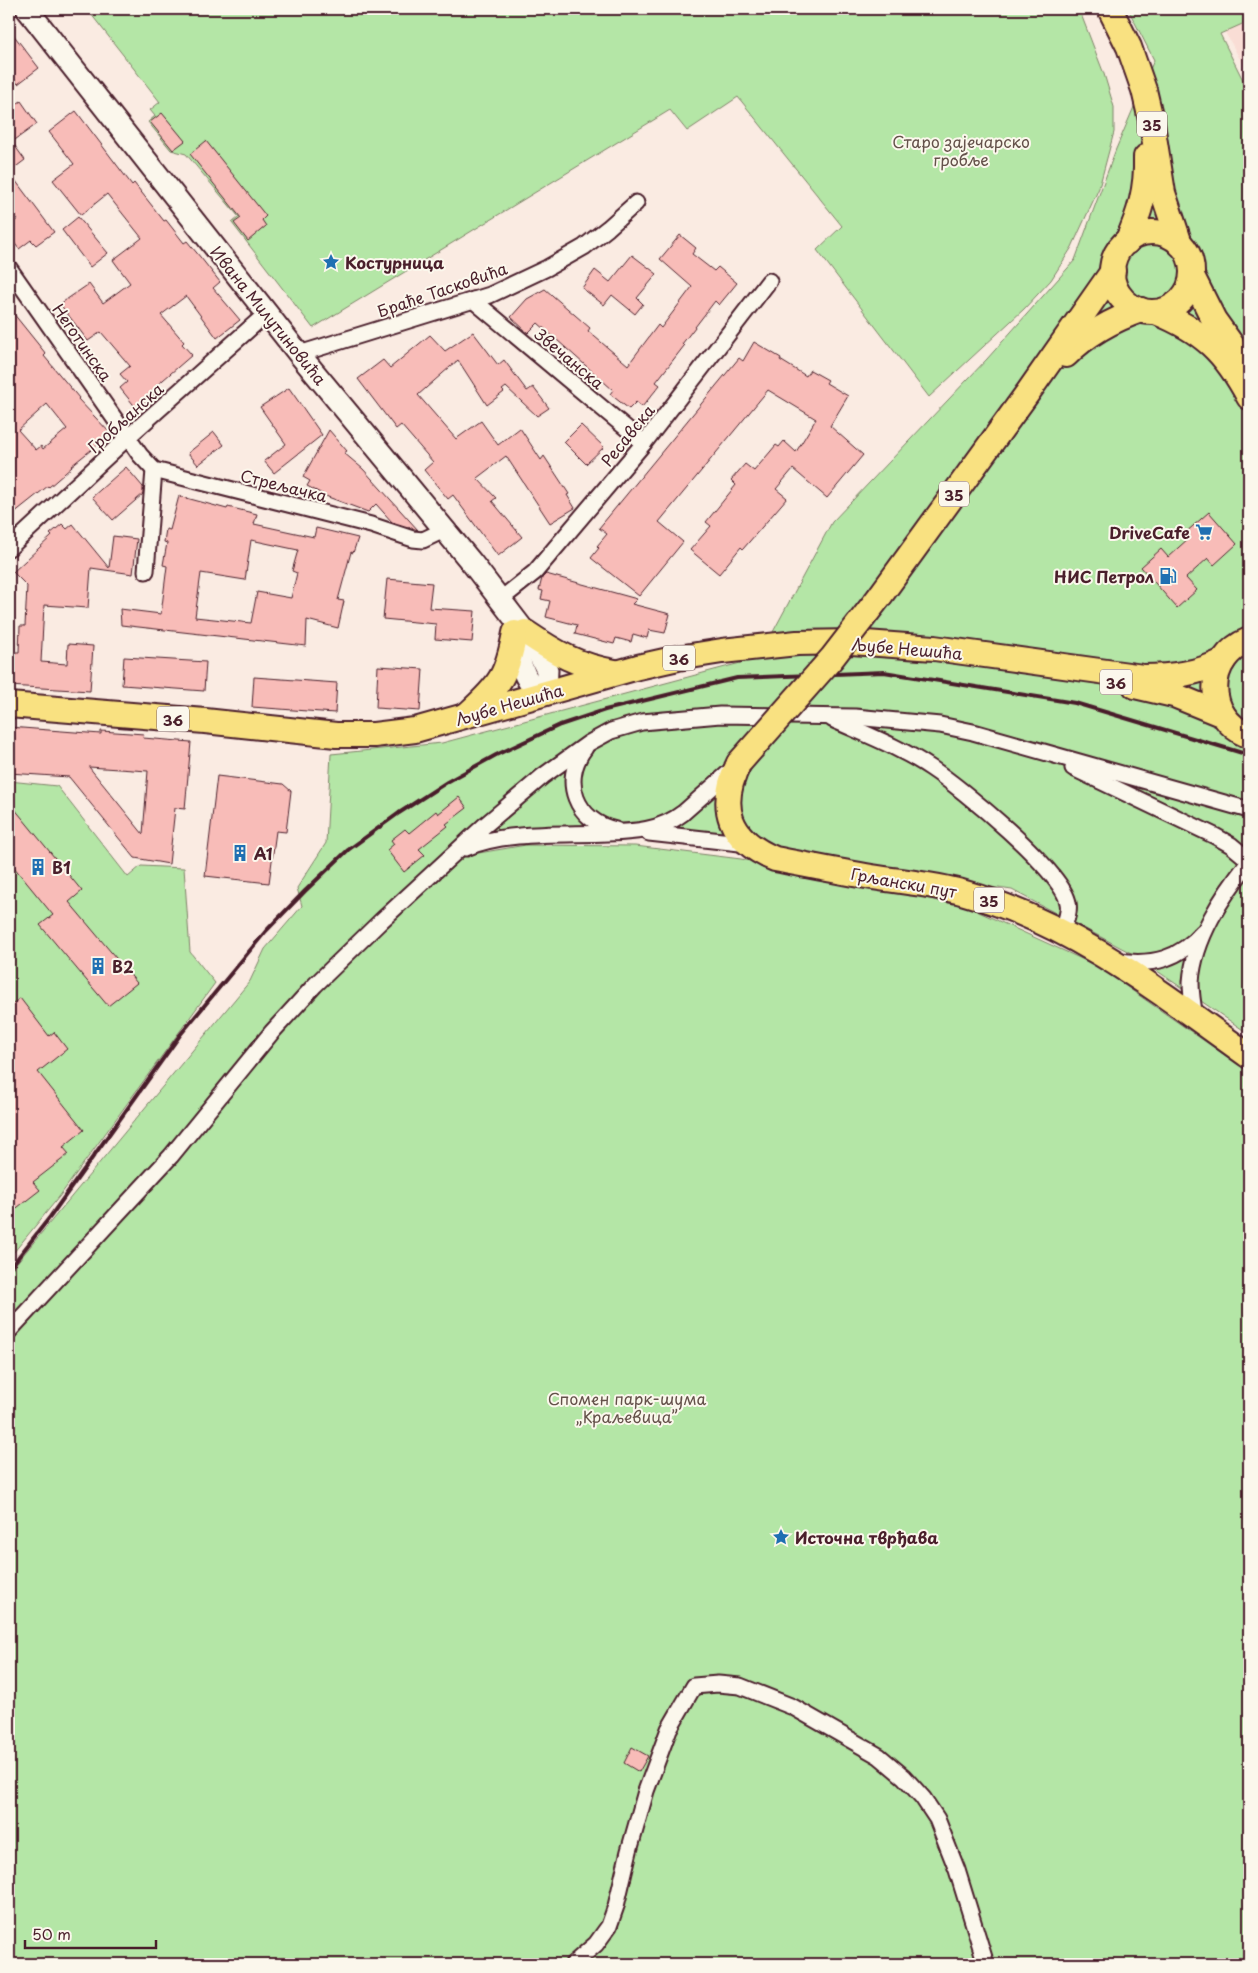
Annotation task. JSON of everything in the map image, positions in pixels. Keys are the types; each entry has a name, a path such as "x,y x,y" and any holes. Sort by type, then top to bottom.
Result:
{"main road":[{"name":"35","path":"1029,391 1113,271 1116,257 1127,242 1137,218 1147,179 1146,150 1141,117 1130,76 1105,9"},
{"name":"35","path":"1029,391 1074,347 1094,331 1148,311 1166,309 1180,300 1189,286 1192,276 1189,256 1180,244 1163,194 1152,124 1144,90 1128,47 1110,9"},
{"path":"1127,242 1139,235 1152,232 1170,236 1180,244"},
{"path":"1113,271 1115,284 1120,296 1130,305 1178,321 1202,335 1226,360 1249,396"},
{"path":"1192,276 1214,320 1249,372"},
{"name":"Грљански пут","path":"1029,391 880,596 832,658 739,763 728,789 728,810 735,828 749,844 761,854 775,859 872,877 940,887 966,893 1019,911 1112,960 1249,1056"},
{"path":"467,715 498,685 506,670 518,628 550,649 578,664 619,673"},
{"name":"36","path":"1247,639 1223,661 1215,686 1218,703 1223,715 1236,728 1249,736"},
{"name":"Љубе Нешића","path":"9,706 204,721 336,736 415,730 619,673 702,654 797,643 884,643 1007,659"},
{"name":"36","path":"1007,659 1143,677 1175,676 1192,673 1207,669 1223,661"},
{"name":"36","path":"1007,659 1174,695 1223,715"}],"street":[{"name":"Ивана Милутиновића","path":"27,9 299,354 500,600 518,628 519,659 524,674 529,683 543,694"},
{"name":"Браће Тасковића","path":"299,354 490,295 547,268 584,247 636,203"},
{"name":"Неготинска","path":"9,268 128,437"},
{"name":"Ресавска","path":"500,600 536,572 644,443 769,281"},
{"name":"Звечанска","path":"473,300 644,443"},
{"name":"Гробљанска","path":"9,548 128,437 267,313"},
{"path":"128,437 140,455 154,470 146,572"},
{"name":"Стрељачка","path":"154,470 371,525 413,539 423,540 444,530"},
{"path":"9,1331 171,1156 272,1032 315,985 457,851 543,776 589,743 622,727 660,719 720,715 823,716 940,725 972,732 1249,810"},
{"path":"823,716 909,755 931,768 984,808 1036,858 1065,894 1068,911 1062,932"},
{"path":"589,743 580,755 574,769 573,784 578,803 589,817 600,826 629,832 666,834 723,843 749,844"},
{"path":"1035,750 1215,836 1231,845 1249,861 1235,880 1207,927 1199,948 1191,981 1195,1017"},
{"path":"457,851 488,840 629,832 657,828 675,820 739,763"},
{"path":"1112,960 1144,963 1166,959 1188,947 1207,927"},
{"path":"573,1964 596,1944 609,1926 646,1791 669,1729 694,1686 724,1684 756,1691 793,1707 878,1756 910,1784 923,1798 940,1825 957,1870 986,1964"}],"shaded area":[{"path":"1212,9 1249,9 1249,75"}],"green space":[{"name":"Старо зајечарско гробље","path":"87,9 1079,9 1104,74 1114,107 1114,132 1099,188 1072,247 1051,280 1024,309 929,397 817,250 842,226 738,97 687,131 670,110 313,328 232,223 239,217 186,154 171,150 148,122 155,116 150,110 160,102"},
{"name":"Спомен парк-шума „Краљевица”","path":"1128,9 1249,9 1249,21 1220,34 1243,80 1249,100 1249,1034 1131,953 1012,890 573,826 467,855 526,845 635,846 741,859 968,907 1097,966 1249,1072 1249,1964 9,1964 9,1272 250,981 265,949 302,906 297,888 326,843 331,754 442,743 759,658 832,522 987,359 1075,260 1116,149 1154,60"},
{"path":"9,781 57,786 128,877 141,866 184,868 190,952 215,983 59,1197 9,1258"}],"building":[{"path":"9,29 39,68 18,84 9,73"},
{"path":"21,101 37,124 12,142 25,160 9,172 9,109"},
{"path":"76,111 132,185 134,183 184,243 187,241 220,282 213,288 240,320 217,338 186,296 161,315 184,342 182,344 192,355 156,386 160,390 137,409 120,388 127,382 120,374 130,366 101,332 88,341 60,304 89,284 103,303 130,283 113,260 142,238 107,194 81,215 53,180 74,164 49,132"},
{"path":"162,113 185,141 173,150 150,122"},
{"path":"206,141 266,216 262,220 266,226 248,241 234,223 241,218 190,154"},
{"path":"9,172 54,232 36,245 31,240 19,249 9,236 9,225 18,219 9,209"},
{"path":"78,217 108,253 90,267 62,230"},
{"path":"680,235 696,248 692,254 714,271 718,267 737,283 719,305 715,301 682,344 684,346 656,382 660,385 642,407 636,402 629,409 610,394 613,390 538,323 528,333 511,317 527,299 545,289 590,328 588,331 628,365 658,325 661,328 692,287 660,259"},
{"path":"632,255 657,274 637,298 643,304 635,314 612,295 604,305 582,288 595,270 610,282"},
{"path":"9,308 46,354 44,356 78,399 111,434 71,466 49,487 9,517","holes":["47,404 67,429 43,449 41,446 36,450 18,430"]},
{"path":"473,332 498,365 504,360 527,391 533,387 549,408 537,416 506,387 502,390 504,392 487,405 458,360 418,395 456,439 481,421 498,445 520,428 541,460 544,456 569,494 567,495 575,508 550,523 506,456 477,478 496,498 492,501 522,537 498,556 453,495 448,499 424,470 433,462 401,425 396,429 358,379 383,360 390,368 430,335 445,351"},
{"path":"754,342 806,376 810,370 828,380 826,383 848,396 830,426 863,455 827,498 793,469 776,489 787,498 743,549 741,547 719,574 690,550 711,526 706,522 736,485 731,480 745,464 754,471 776,445 779,447 784,441 796,452 816,419 768,390 659,522 683,542 639,596 591,558 599,548 597,546 607,534 599,528 739,358 743,361"},
{"path":"289,388 322,435 274,473 264,461 286,444 260,407"},
{"path":"581,425 604,447 586,464 564,442"},
{"path":"329,430 347,451 344,453 363,469 418,530 392,522 376,504 368,512 328,497 307,486 310,481 303,477"},
{"path":"214,432 224,445 198,465 188,453"},
{"path":"126,467 143,487 143,494 113,520 92,497"},
{"path":"179,496 227,509 228,507 257,514 254,524 314,537 316,528 358,538 353,553 351,552 338,600 344,601 338,628 307,620 306,646 121,625 120,609 161,614 167,566 163,565 167,543 164,542 166,529 170,530","holes":["251,540 298,550 292,571 297,573 291,598 257,592 251,623 195,617 201,573 245,580"]},
{"path":"1209,512 1237,544 1214,565 1208,558 1186,578 1197,590 1177,608 1141,567 1161,549 1168,557 1189,538 1185,533"},
{"path":"62,524 67,529 73,524 109,568 113,536 137,539 133,574 91,568 88,608 44,605 41,662 67,664 68,644 93,646 90,691 9,686 9,652 19,652 20,626 25,626 27,586 13,572 52,536 50,534"},
{"path":"546,574 637,599 632,604 670,614 665,633 649,630 647,638 633,634 631,642 616,638 614,644 575,634 577,625 546,617 550,601 541,599 543,591 539,590 542,578"},
{"path":"387,579 432,583 429,608 475,611 472,642 435,639 436,624 383,619"},
{"path":"124,657 206,662 204,691 122,685"},
{"path":"378,666 423,669 420,711 376,708"},
{"path":"254,677 337,683 335,713 252,707"},
{"path":"9,727 101,734 101,731 144,734 143,738 191,742 185,809 175,808 169,864 135,858 69,777 9,773","holes":["89,767 148,771 143,834"]},
{"name":"A1","path":"217,776 283,784 291,791 286,832 276,831 269,883 205,876"},
{"path":"459,797 467,808 419,849 425,855 404,872 387,850 394,844 391,840 405,829 409,833 436,811 438,814"},
{"path":"9,802 82,891 69,902 137,983 108,1006 40,925 53,915 9,861"},
{"path":"20,998 49,1036 54,1032 67,1049 38,1072 84,1130 63,1147 69,1154 33,1182 40,1190 9,1214 9,1007"},
{"path":"632,1747 648,1756 639,1772 624,1763"}],"railway":[{"path":"9,1269 50,1217 180,1035 266,931 305,891 348,850 399,813 447,782 496,755 560,725 605,710 737,678 884,672 1075,703 1249,755"}],"place":[{"name":"Костурница","path":"331,262"},
{"name":"DriveCafe","path":"1204,532"},
{"name":"НИС Петрол","path":"1168,576"},
{"name":"A1","path":"240,853"},
{"name":"B1","path":"38,867"},
{"name":"B2","path":"98,966"},
{"name":"Источна тврђава","path":"781,1537"}]}
